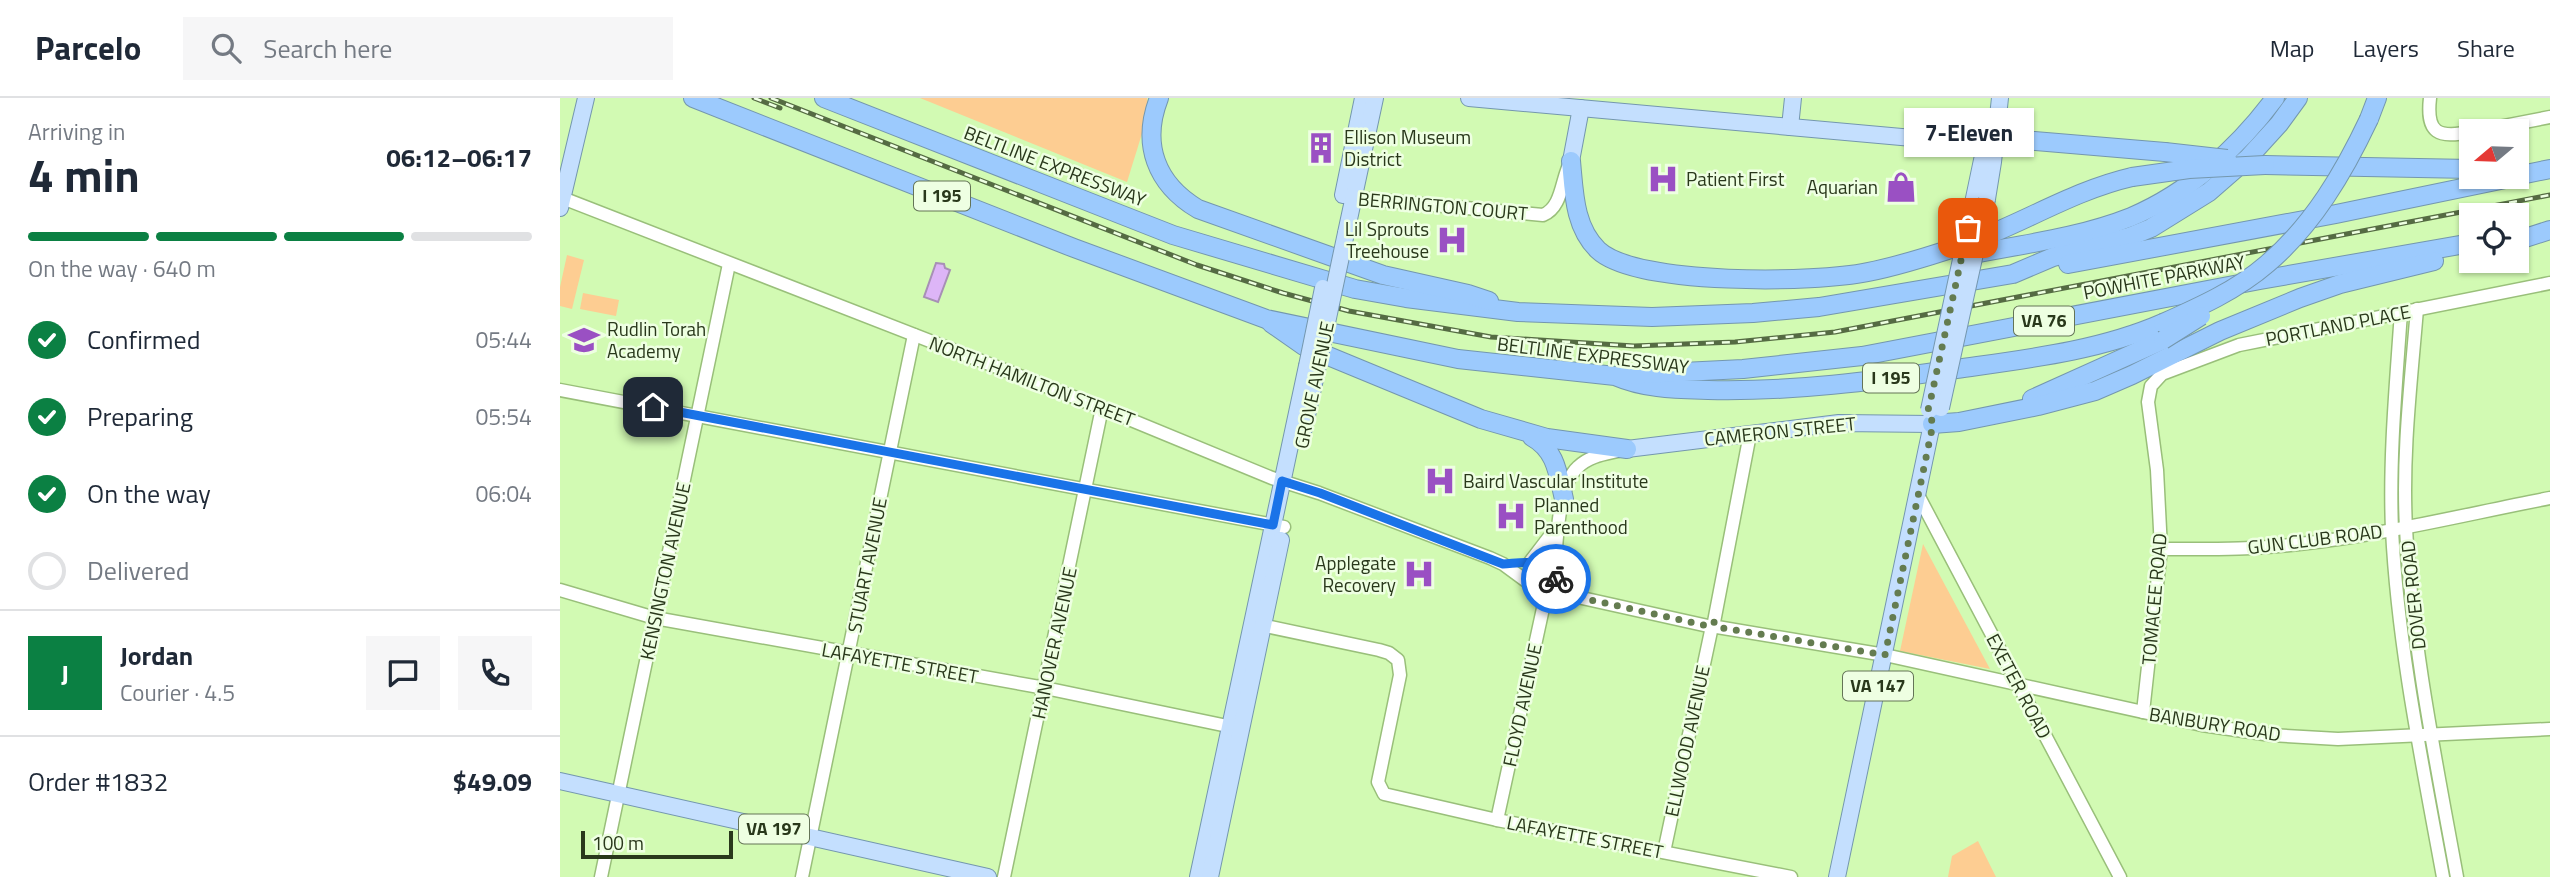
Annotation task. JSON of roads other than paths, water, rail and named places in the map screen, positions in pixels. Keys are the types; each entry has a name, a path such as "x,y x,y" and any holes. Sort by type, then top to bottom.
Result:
{"highway":[{"name":"BELTLINE EXPRESSWAY","path":"693,98 1086,253 1266,319 1458,359 1615,376 1637,385 1675,389 1771,390 1818,387 2050,355 2128,336 2163,332"},
{"name":"BELTLINE EXPRESSWAY","path":"824,98 1173,235 1355,289 1518,312 1652,317 1819,307 2012,274 2053,257 2129,237 2151,228 2190,205 2248,158 2298,98"},
{"path":"1894,265 1919,265 2071,234 2131,216 2173,194 2203,173 2235,145 2275,98"},
{"path":"2000,414 2163,332 2202,316 2250,277 2292,240 2315,213 2353,153 2377,98"},
{"path":"1157,99 1152,131 1157,164 1171,191 1198,209 1383,275 1468,294 1518,312"},
{"path":"1994,140 2012,139 2165,152 2265,165"},
{"path":"2529,161 2550,159"},
{"path":"1571,161 1575,198 1582,227 1598,250 1610,258 1625,265 1703,276 1752,279 1853,274 1931,256 1997,233 2090,189 2132,177 2189,169 2265,165 2459,169"},
{"name":"POWHITE PARKWAY","path":"2529,174 2550,170"},
{"name":"POWHITE PARKWAY","path":"2012,274 2459,189"},
{"path":"2529,232 2550,229"},
{"path":"2529,236 2550,229"},
{"name":"POWHITE PARKWAY","path":"1615,376 1743,369 1862,356 2260,279 2459,245"},
{"path":"1934,414 1959,422 2095,391 2220,331 2340,284 2459,255"},
{"path":"1266,319 1304,346 1481,419 1547,438 1627,449"},
{"path":"1522,432 1541,443 1553,457 1564,499"}],"main road":[{"path":"561,201 584,105 596,98"},
{"name":"GROVE AVENUE","path":"1198,877 1236,727 1258,624 1348,197 1363,98"},
{"name":"GROVE AVENUE","path":"1348,197 1375,98"},
{"path":"1469,98 1581,103 1790,127 1968,143 1994,140"},
{"path":"1790,127 1793,98"},
{"name":"VA 147","path":"1837,877 1994,140 2000,98"},
{"path":"1571,161 1581,103"},
{"name":"CAMERON STREET","path":"1627,449 1934,414"},
{"name":"GROVE AVENUE","path":"1210,877 1236,727"},
{"name":"VA 197","path":"560,781 988,877"}],"street":[{"path":"2430,98 2429,123 2435,130 2445,134 2459,133"},
{"path":"2529,121 2550,117"},
{"name":"BERRINGTON COURT","path":"1348,197 1544,215 1556,206 1564,173 1571,161"},
{"name":"NORTH HAMILTON STREET","path":"561,201 654,232 729,264 1102,408 1287,483 1320,493 1503,564 1533,571"},
{"name":"KENSINGTON AVENUE","path":"601,877 729,264"},
{"name":"PORTLAND PLACE","path":"2148,402 2148,393 2156,379 2171,369 2239,345 2550,283"},
{"name":"DOVER ROAD","path":"2417,310 2407,424 2406,526 2413,624 2456,877"},
{"name":"DOVER ROAD","path":"2401,312 2393,432 2392,529 2400,625 2443,877"},
{"name":"STUART AVENUE","path":"802,877 914,335"},
{"path":"560,390 1278,526"},
{"name":"TOMACEE ROAD","path":"2143,712 2161,549 2157,470 2148,402"},
{"name":"HANOVER AVENUE","path":"1004,877 1102,408"},
{"name":"ELLWOOD AVENUE","path":"1664,852 1750,433"},
{"name":"FLOYD AVENUE","path":"1533,571 1556,527 1572,476 1579,465 1593,458 1627,449"},
{"name":"EXETER ROAD","path":"1918,495 2120,877"},
{"name":"GUN CLUB ROAD","path":"2161,549 2240,549 2299,544 2550,498"},
{"name":"FLOYD AVENUE","path":"1497,820 1551,582 1558,544 1556,527"},
{"name":"NORTH HAMILTON STREET","path":"1503,564 1533,571"},
{"path":"1551,582 1540,590 1533,571 1550,566 1551,582 1560,592 1712,627"},
{"name":"LAFAYETTE STREET","path":"560,590 655,618 1045,688 1236,727"},
{"name":"LAFAYETTE STREET","path":"1258,624 1379,650 1398,660 1400,675 1378,782 1381,791 1393,797 1791,877"},
{"name":"BANBURY ROAD","path":"1712,627 1885,655 2202,725 2271,735 2338,739 2550,729"}],"railway":[{"path":"754,98 780,108"},
{"path":"771,98 1197,265 1283,293 1349,311 1491,337 1634,346 1735,342 1835,332 2550,195"}],"place":[{"name":"Ellison Museum District","path":"1321,148"},
{"name":"Patient First","path":"1663,179"},
{"name":"Aquarian","path":"1901,187"},
{"name":"7-Eleven","path":"1968,228"},
{"name":"Lil Sprouts Treehouse","path":"1452,240"},
{"name":"Rudlin Torah Academy","path":"584,340"},
{"name":"Baird Vascular Institute","path":"1440,481"},
{"name":"Planned Parenthood","path":"1511,516"},
{"name":"Applegate Recovery","path":"1419,574"}]}
